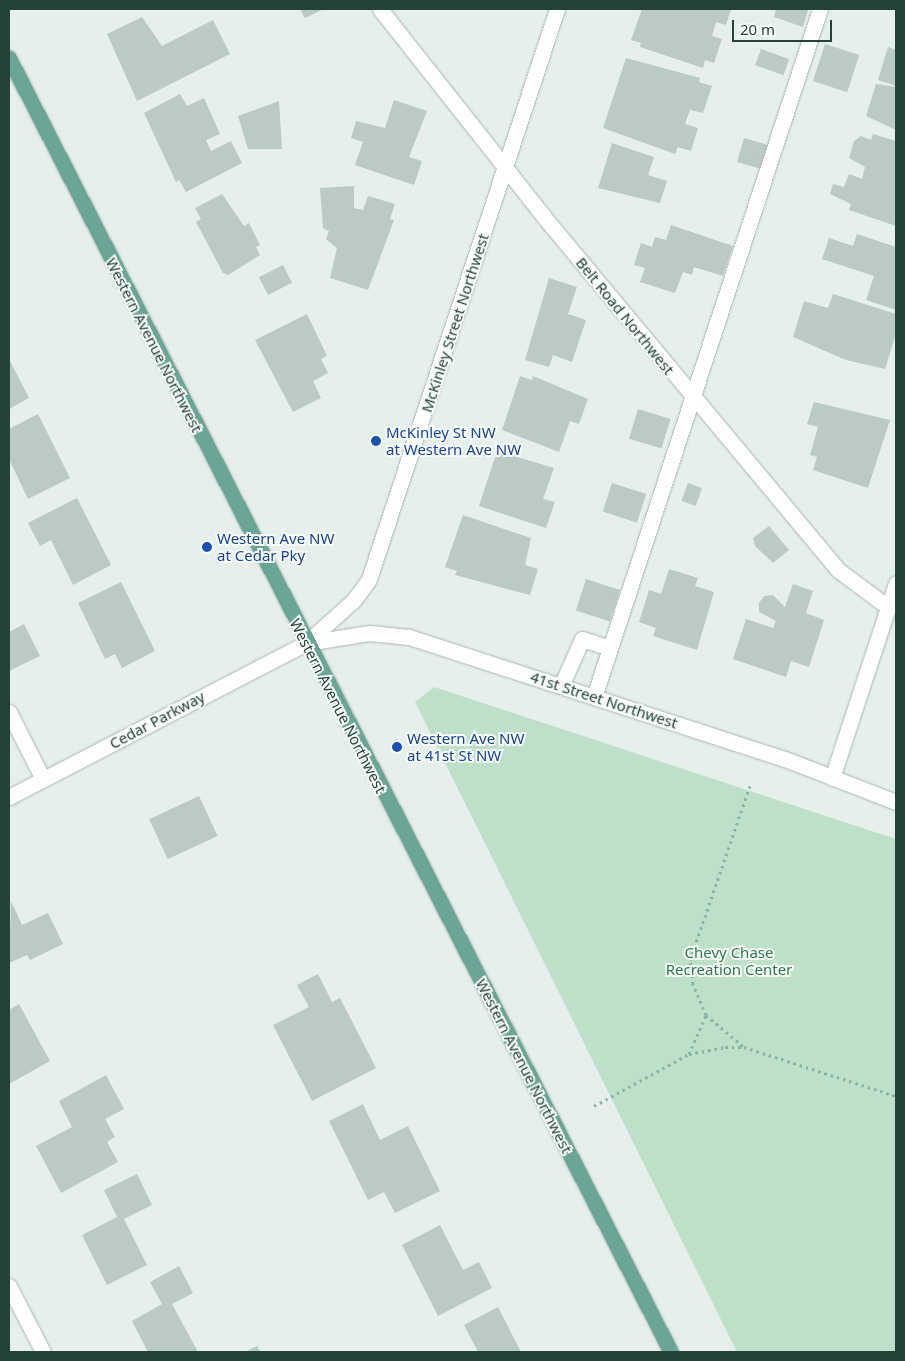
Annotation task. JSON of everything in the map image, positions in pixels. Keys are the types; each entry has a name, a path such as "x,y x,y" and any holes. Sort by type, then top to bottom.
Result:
{"main road":[{"name":"Western Avenue Northwest","path":"9,58 306,643 671,1352"}],"street":[{"name":"Belt Road Northwest","path":"380,9 505,168 693,399 838,570 888,607"},
{"name":"McKinley Street Northwest","path":"306,643 354,600 369,579 557,9"},
{"path":"594,697 820,9"},
{"path":"832,778 896,583"},
{"name":"41st Street Northwest","path":"306,643 352,634 399,635 594,697 832,778 896,802"},
{"path":"560,686 582,639 610,648"},
{"name":"Cedar Parkway","path":"9,797 306,643"},
{"path":"9,712 43,779"},
{"path":"9,1286 43,1352"}],"path":[{"path":"750,786 690,960 691,978 706,1015 744,1047 896,1096"},
{"path":"689,1054 706,1015"},
{"path":"594,1106 689,1054 744,1047"}],"green space":[{"name":"Chevy Chase Recreation Center","path":"434,687 896,839 896,1352 737,1352 415,702"}],"building":[{"path":"300,9 324,9 305,18"},
{"path":"642,9 731,9 726,25 716,22 712,36 722,39 714,63 705,60 703,68 640,47 641,43 631,40"},
{"path":"776,9 808,10 803,27 774,17"},
{"path":"142,17 162,46 213,20 230,54 137,101 107,34"},
{"path":"825,44 859,55 847,92 813,81"},
{"path":"888,47 896,50 896,86 878,80"},
{"path":"761,49 789,59 783,75 755,65"},
{"path":"626,58 700,78 699,82 712,86 703,113 690,110 685,124 698,128 691,151 678,147 675,154 603,128"},
{"path":"876,84 896,87 896,130 866,116"},
{"path":"180,94 187,106 204,98 220,134 206,140 211,151 231,141 242,163 186,192 179,180 176,182 144,113"},
{"path":"394,100 427,111 409,157 422,161 414,185 355,165 363,142 351,138 356,121 385,128"},
{"path":"279,101 282,149 248,149 238,116"},
{"path":"873,134 896,141 896,226 849,210 851,204 830,194 833,184 844,187 849,174 862,179 865,167 849,158 854,141 861,136 871,140"},
{"path":"744,138 768,145 761,169 737,162"},
{"path":"612,143 654,157 648,175 667,181 660,203 598,188"},
{"path":"354,186 354,208 363,210 368,196 395,204 390,219 394,220 368,290 330,278 337,248 326,239 329,231 323,228 320,188"},
{"path":"222,194 244,226 249,223 260,245 256,247 260,255 228,275 223,273 196,222 201,219 195,208"},
{"path":"671,225 733,246 723,276 694,267 692,275 683,272 675,293 640,282 645,268 634,265 641,243 652,247 655,237 666,240"},
{"path":"857,234 896,247 896,310 866,300 874,276 822,259 829,238 853,246"},
{"path":"283,265 292,283 268,295 259,277"},
{"path":"549,278 577,287 568,314 586,320 572,362 553,355 549,367 525,360"},
{"path":"833,294 896,314 896,334 885,369 846,360 793,337 804,301 828,308"},
{"path":"307,314 327,356 321,359 328,373 313,381 321,398 293,412 255,340"},
{"path":"9,359 29,398 9,409"},
{"path":"520,376 532,380 533,376 588,399 579,424 570,421 559,452 502,430"},
{"path":"814,402 890,420 868,488 813,470 817,457 810,455 818,427 807,424"},
{"path":"638,409 671,419 661,449 629,439"},
{"path":"38,414 70,478 28,499 9,459 9,429"},
{"path":"497,451 554,468 543,499 555,502 546,528 479,506"},
{"path":"612,483 646,494 637,523 603,512"},
{"path":"688,483 702,488 696,506 682,501"},
{"path":"77,498 111,565 73,585 51,540 40,546 28,523"},
{"path":"463,515 531,538 525,565 538,569 530,595 455,575 457,571 445,567"},
{"path":"769,526 789,550 773,563 755,546 753,538"},
{"path":"669,569 698,578 695,586 714,592 697,650 653,636 656,628 639,622 649,590 661,594"},
{"path":"586,579 620,590 610,622 576,610"},
{"path":"121,582 155,651 122,668 115,654 105,659 78,603"},
{"path":"793,584 813,591 806,613 824,620 809,667 791,661 786,677 733,659 746,619 773,628 776,621 759,612 759,603 764,596 773,595 785,607"},
{"path":"24,624 40,656 9,671 9,632"},
{"path":"199,796 218,836 168,859 149,819"},
{"path":"11,901 22,925 48,913 63,944 30,960 27,955 9,963"},
{"path":"318,974 332,1002 340,998 376,1068 312,1101 273,1025 309,1007 297,985"},
{"path":"19,1004 50,1061 9,1084 9,1010"},
{"path":"106,1075 124,1109 105,1119 115,1137 107,1142 118,1162 61,1193 36,1146 72,1127 59,1101"},
{"path":"363,1104 380,1140 408,1126 440,1191 395,1213 384,1192 368,1200 329,1121"},
{"path":"137,1174 152,1205 124,1219 147,1265 107,1285 82,1235 117,1217 104,1190"},
{"path":"440,1225 463,1270 479,1262 492,1288 438,1316 402,1245"},
{"path":"179,1266 193,1293 172,1304 198,1352 148,1352 132,1321 162,1304 150,1282"},
{"path":"498,1307 521,1352 478,1352 464,1325"},
{"path":"257,1346 260,1352 245,1352"}],"place":[{"name":"McKinley St NW at Western Ave NW","path":"376,441"},
{"name":"Western Ave NW at Cedar Pky","path":"207,547"},
{"name":"Western Ave NW at 41st St NW","path":"397,747"}]}
